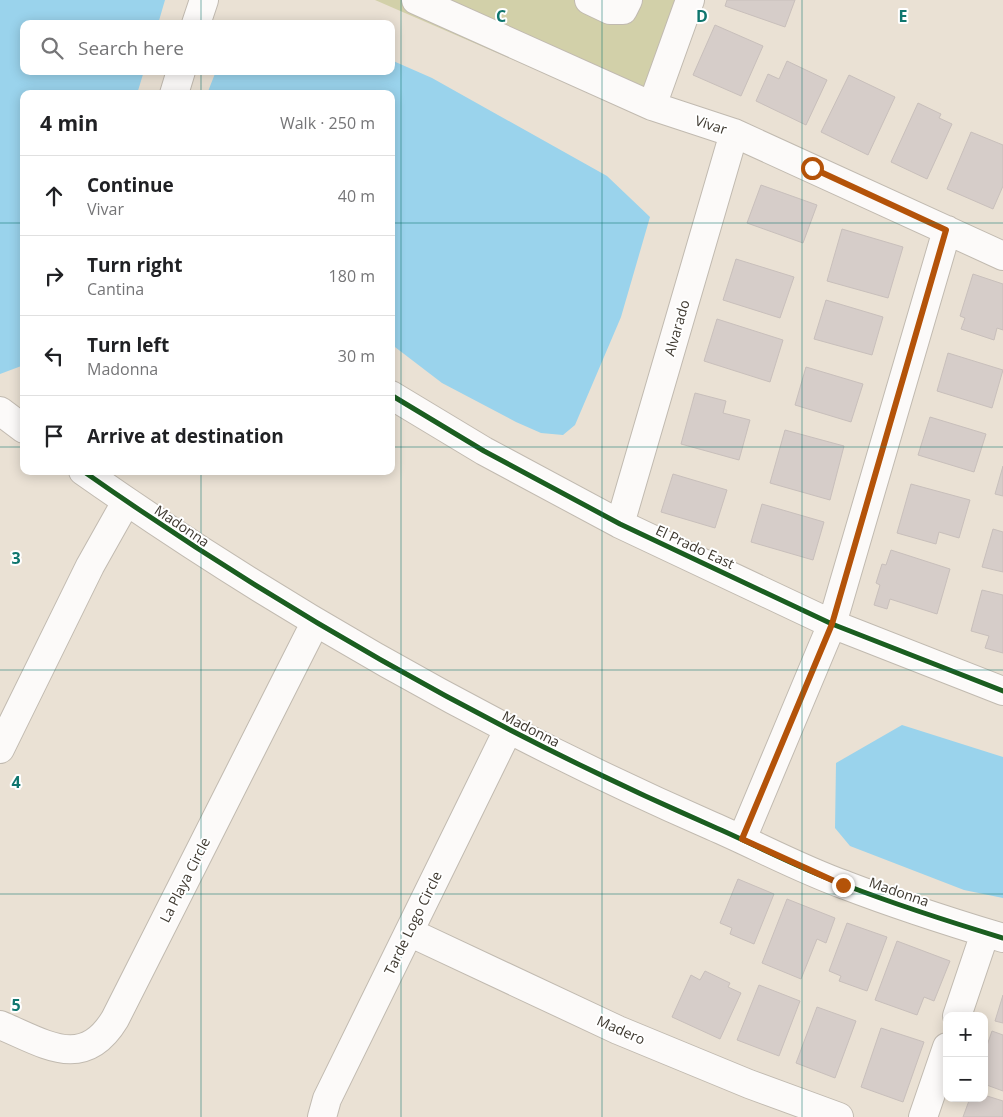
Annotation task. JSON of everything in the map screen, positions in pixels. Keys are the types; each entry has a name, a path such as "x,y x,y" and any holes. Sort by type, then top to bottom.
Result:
{"street":[{"path":"197,20 204,0"},
{"path":"589,0 610,10 623,10 628,0"},
{"path":"652,106 690,0"},
{"name":"Vivar","path":"434,4 652,106 734,133 1003,256"},
{"path":"175,90 180,75"},
{"name":"Alvarado","path":"620,524 734,133"},
{"path":"742,839 832,624 946,230"},
{"name":"El Prado East","path":"395,397 484,450 620,524 832,624 1003,691"},
{"path":"0,411 20,426"},
{"name":"Madonna","path":"89,475 126,502 315,623 417,682 508,730 621,786 843,885 994,936"},
{"path":"0,749 90,566 126,502"},
{"name":"La Playa Circle","path":"0,1025 55,1047 74,1051 89,1047 97,1042 111,1027 315,623"},
{"name":"Tarde Logo Circle","path":"322,1117 327,1099 508,730"},
{"name":"Madero","path":"409,932 618,1030 748,1084 839,1117"},
{"path":"959,1012 994,936"},
{"path":"923,1117 944,1057"}],"shaded area":[{"path":"375,0 704,0 657,122"}],"water":[{"path":"0,0 165,0 159,20 20,20 20,75 143,75 138,90 20,90 20,366 0,374"},
{"path":"395,62 432,78 607,176 650,217 621,317 575,425 563,435 541,433 442,383 395,347 395,90 209,90 214,75 395,75"},
{"path":"902,725 1003,757 1003,898 964,890 850,846 835,828 836,763"}],"building":[{"path":"727,0 795,0 785,27 725,6"},
{"path":"715,25 763,46 741,96 693,75"},
{"path":"787,61 827,80 806,125 756,101 768,74 779,79"},
{"path":"849,75 895,97 868,155 821,132"},
{"path":"918,103 941,114 939,118 952,124 927,179 891,162"},
{"path":"971,132 1003,145 1003,186 993,209 947,189"},
{"path":"761,185 817,205 803,243 747,223"},
{"path":"842,229 903,247 888,298 827,281"},
{"path":"736,259 794,277 780,318 723,300"},
{"path":"973,274 1003,284 1003,330 997,328 994,340 961,329 965,318 960,316"},
{"path":"826,300 883,317 872,355 814,339"},
{"path":"717,319 783,340 770,382 704,361"},
{"path":"948,353 1003,370 992,408 937,391"},
{"path":"806,367 863,384 851,422 795,405"},
{"path":"695,393 726,401 723,413 750,420 739,460 681,444"},
{"path":"930,417 986,434 974,472 918,455"},
{"path":"785,430 844,446 830,500 770,483"},
{"path":"1003,466 1003,496 995,494"},
{"path":"673,474 727,490 715,528 661,512"},
{"path":"911,484 970,500 959,538 939,532 936,544 897,533"},
{"path":"762,504 824,522 813,560 751,542"},
{"path":"993,529 1003,532 1003,572 982,567"},
{"path":"891,550 950,569 937,614 890,599 887,609 874,605 880,585 876,583 882,564 886,565"},
{"path":"982,590 1003,595 1003,653 985,648 989,636 971,631"},
{"path":"738,879 774,894 754,944 730,934 732,928 720,923"},
{"path":"787,899 835,918 826,943 817,939 801,979 762,963"},
{"path":"847,923 887,937 867,991 839,981 841,976 829,971"},
{"path":"897,941 950,961 934,1001 924,997 917,1015 875,1000"},
{"path":"705,971 730,983 728,987 741,993 720,1039 672,1017 691,975 700,980"},
{"path":"759,985 800,1001 779,1056 737,1040"},
{"path":"1003,995 1003,1023 995,1021"},
{"path":"817,1007 856,1021 835,1078 796,1063"},
{"path":"881,1028 924,1042 903,1102 861,1087"},
{"path":"992,1031 1003,1035 1003,1091 988,1085 988,1042"},
{"path":"988,1096 1003,1101 1003,1117 963,1117 969,1102 988,1102"}],"cycle path":[{"path":"395,397 484,451 620,524 832,624 1003,691"},
{"path":"89,475 158,522 310,619 468,708 548,749 629,789 811,872 904,906 1003,938"}],"route":[{"path":"812,168 946,230 832,624 742,839 843,885"}]}
